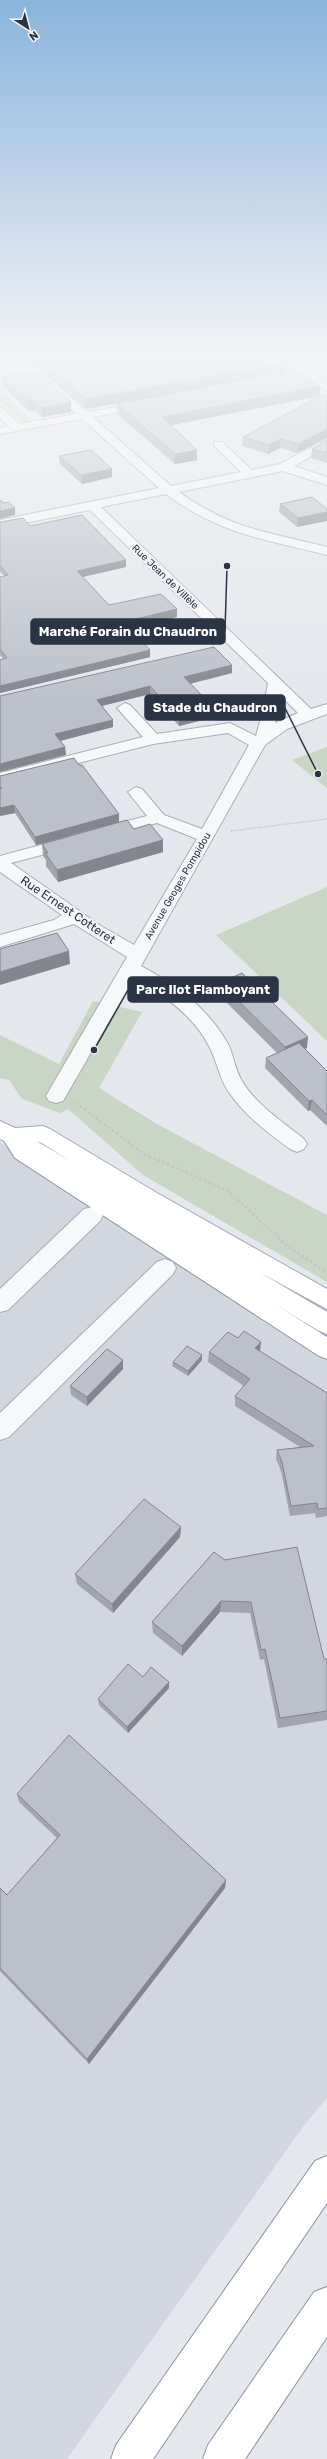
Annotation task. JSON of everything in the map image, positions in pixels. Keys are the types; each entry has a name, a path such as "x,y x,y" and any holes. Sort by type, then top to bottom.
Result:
{"main road":[{"path":"6,1133 43,1134 149,1199 327,1300"},
{"path":"6,1133 327,1324"},
{"path":"6,1133 22,1153 327,1349"},
{"path":"130,2459 327,2173"},
{"path":"222,2459 327,2305"}],"street":[{"path":"146,472 166,490 214,519 268,538 327,551"},
{"path":"0,524 261,472"},
{"path":"299,472 327,481"},
{"name":"Rue Jean de Villèle","path":"92,505 308,714"},
{"path":"0,778 153,739 230,728 260,740 271,710 275,683"},
{"path":"125,708 153,739"},
{"name":"Avenue Geoges Pompidou","path":"56,1096 208,834 260,740 286,723 308,714 327,709"},
{"path":"136,792 158,818 202,835 208,834"},
{"path":"0,862 158,818"},
{"name":"Rue Ernest Cotteret","path":"0,862 8,877 74,916 134,961 181,999 218,1044 234,1085 250,1104 297,1144"},
{"path":"0,941 60,924 74,916"},
{"path":"0,1303 92,1215"},
{"path":"0,1430 165,1268"}],"path":[{"path":"230,831 327,819"}],"shaded area":[{"path":"0,1142 327,1347 327,2098 305,2124 67,2459 0,2459"}],"green space":[{"path":"327,747 327,788 292,760"},
{"path":"327,887 327,1041 216,935"},
{"path":"93,1001 142,1012 99,1088 157,1124 327,1215 327,1282 143,1175 68,1109 60,1113 22,1099 9,1080 0,1078 0,1035 59,1064"}],"building":[{"path":"77,472 98,472 81,475"},
{"path":"312,497 327,509 327,512 298,518 280,504"},
{"path":"0,500 4,503 9,502 15,508 0,511"},
{"path":"82,515 126,560 77,571 109,605 161,594 177,609 123,622 150,650 0,686 0,660 7,658 0,649 0,577 8,575 0,565 0,522 23,518 30,526"},
{"path":"214,647 232,665 184,677 215,709 179,719 150,686 97,700 113,720 55,734 65,747 0,764 0,696"},
{"path":"74,758 79,765 82,765 119,814 35,837 14,805 0,808 0,789 2,788 0,786 0,776"},
{"path":"127,820 134,829 150,824 163,840 57,870 45,853 48,853 42,844"},
{"path":"57,933 69,951 0,972 0,949"},
{"path":"242,973 308,1037 285,1047 220,983"},
{"path":"299,1043 327,1071 327,1115 312,1100 309,1101 266,1058"},
{"path":"244,1331 261,1342 255,1348 327,1393 327,1508 318,1509 317,1503 291,1506 282,1462 277,1450 314,1446 235,1396 250,1379 209,1352 228,1332 238,1338"},
{"path":"187,1346 202,1355 188,1371 173,1362"},
{"path":"107,1349 123,1360 87,1397 70,1386"},
{"path":"144,1499 181,1527 112,1604 75,1574"},
{"path":"297,1547 324,1659 327,1659 327,1711 280,1718 265,1649 261,1650 251,1602 221,1601 182,1646 152,1622 214,1552 225,1560"},
{"path":"128,1664 143,1677 151,1667 169,1682 127,1727 98,1699"},
{"path":"69,1735 226,1880 87,2059 0,1968 0,1888 7,1895 60,1835 17,1794"}],"place":[{"name":"Marché Forain du Chaudron","path":"227,566"},
{"name":"Stade du Chaudron","path":"318,774"},
{"name":"Parc Ilot Flamboyant","path":"94,1050"}]}
